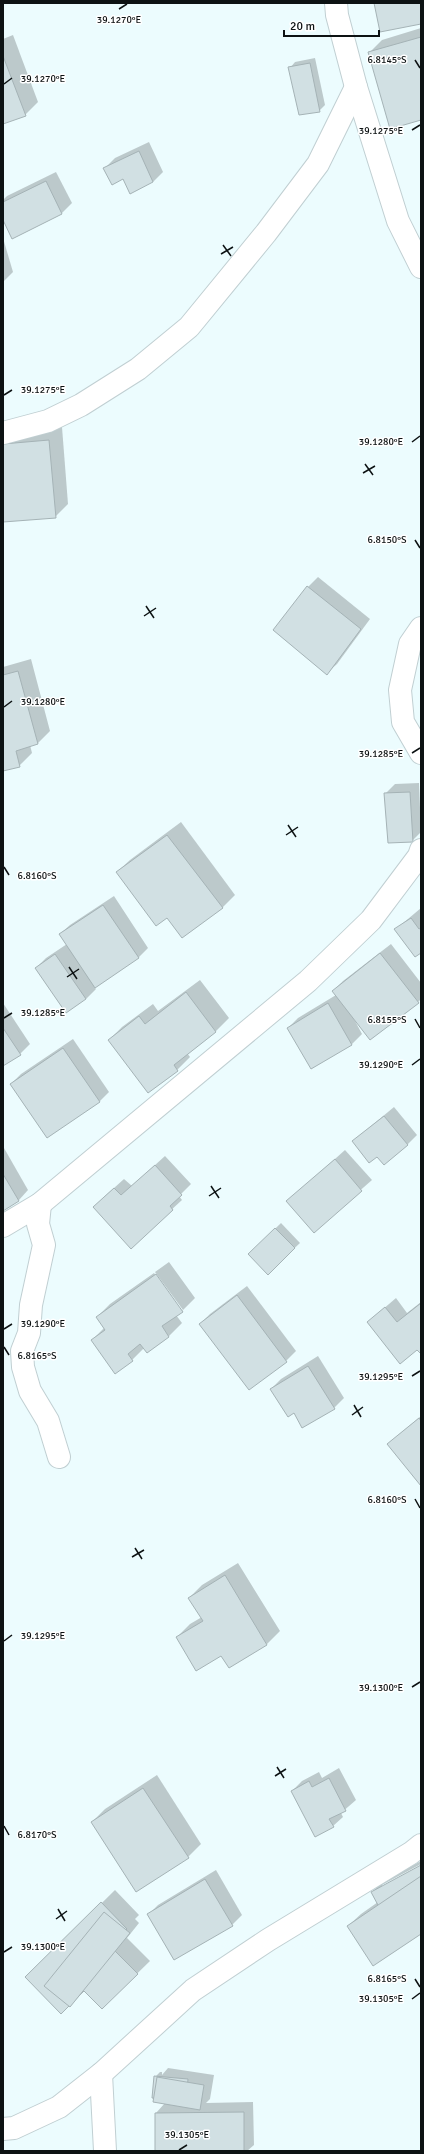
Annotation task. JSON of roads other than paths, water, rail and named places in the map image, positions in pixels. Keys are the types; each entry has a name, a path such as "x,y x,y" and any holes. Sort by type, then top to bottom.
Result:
{"street":[{"path":"336,3 337,15 356,87 398,221 421,267"},
{"path":"3,433 48,421 81,405 138,369 189,327 266,233 318,164 356,87"},
{"path":"421,628 410,644 400,690 403,722 421,753"},
{"path":"3,1226 40,1204 308,981 371,920 419,856 421,850"},
{"path":"40,1204 38,1224 44,1245 31,1305 29,1333 22,1351 22,1366 30,1391 48,1421 59,1457"},
{"path":"3,2129 14,2128 59,2107 101,2074 193,1990 268,1940 411,1853 421,1845"},
{"path":"101,2074 105,2151"}]}
